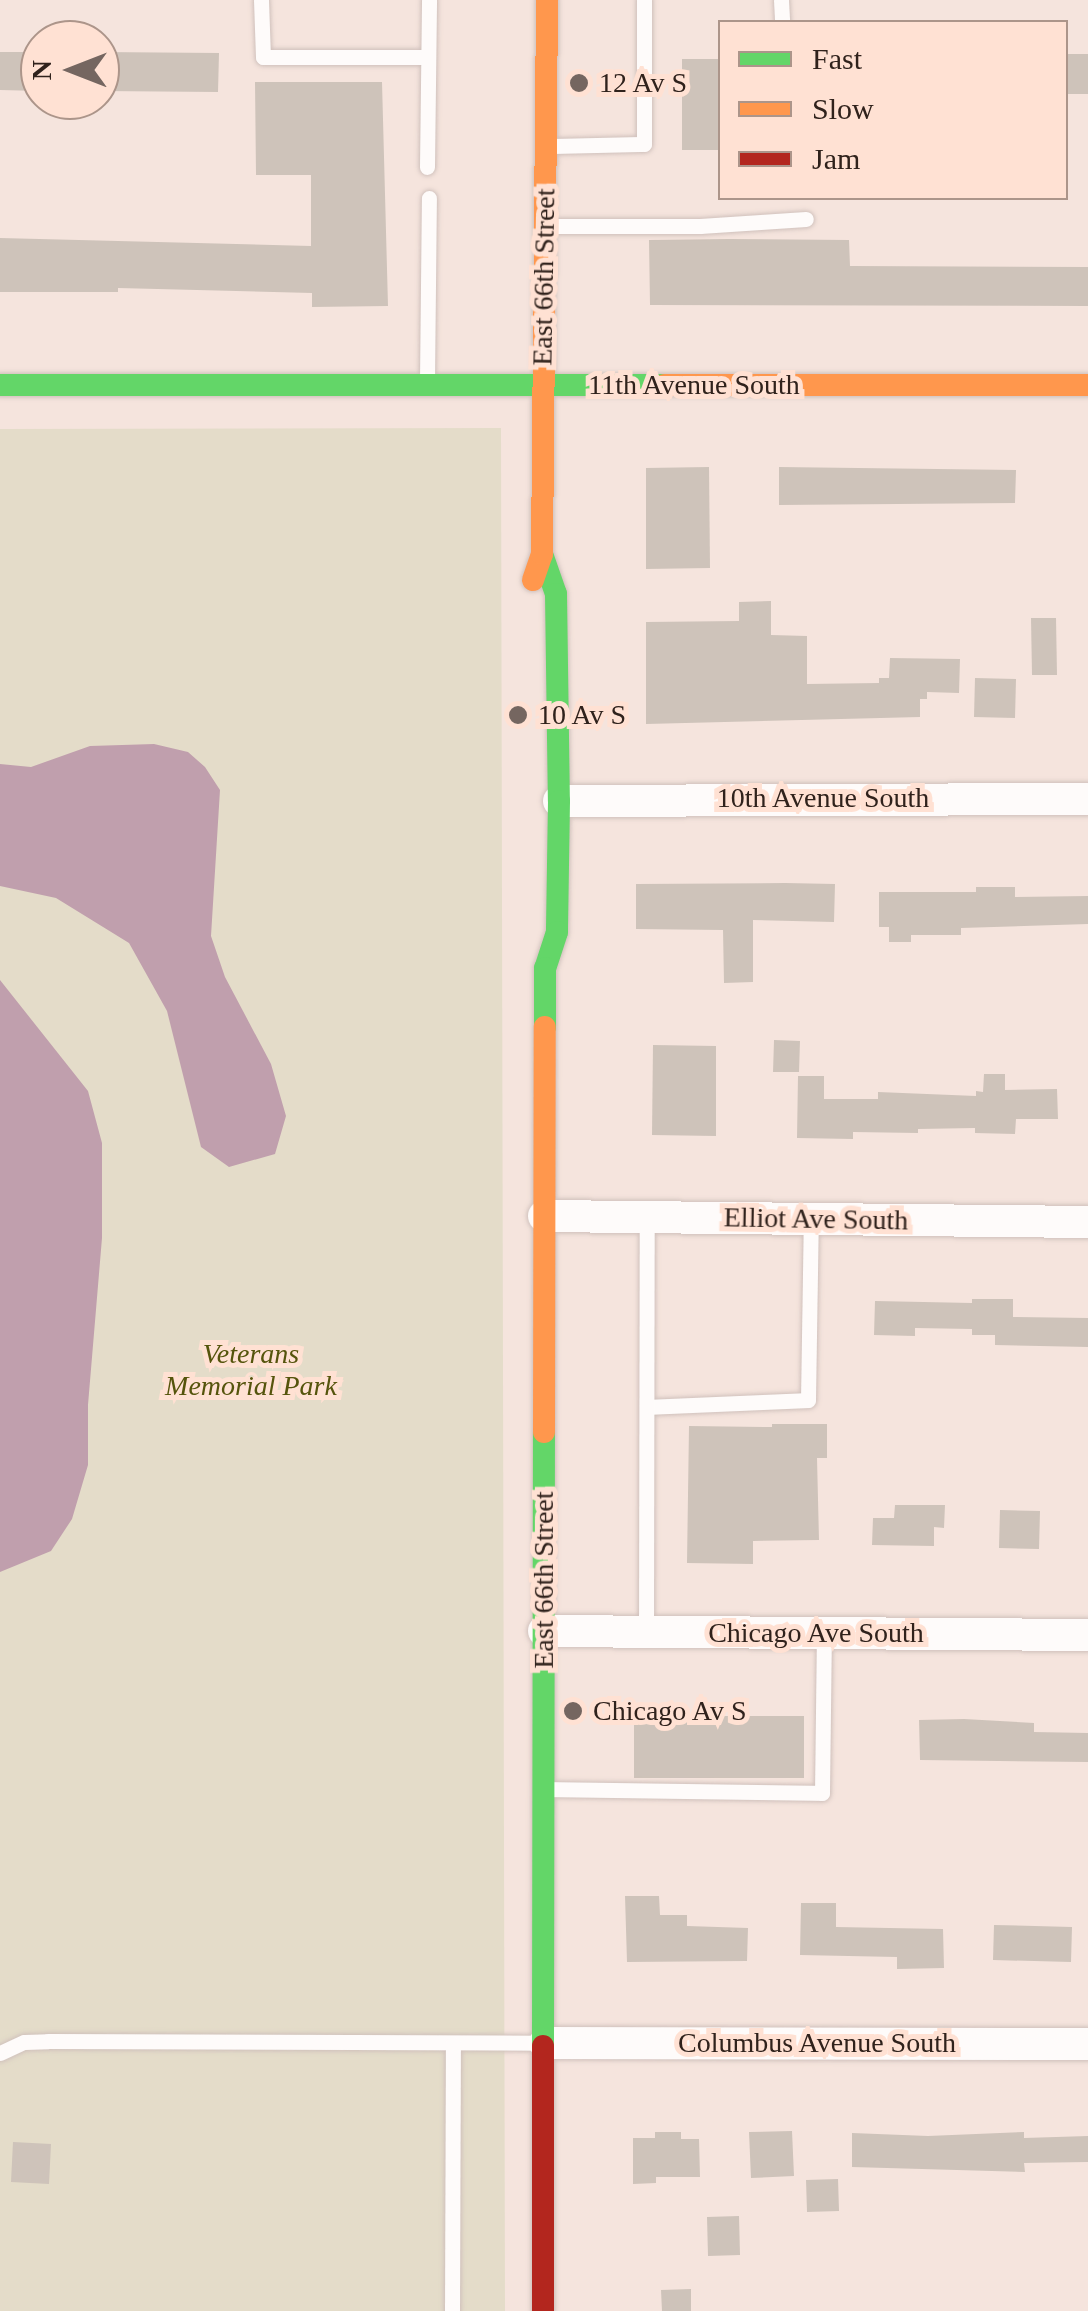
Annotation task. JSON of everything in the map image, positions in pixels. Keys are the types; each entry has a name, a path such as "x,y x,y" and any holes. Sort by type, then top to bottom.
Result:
{"main road":[{"name":"East 66th Street","path":"529,610 529,592 542,554 548,0"},
{"name":"11th Avenue South","path":"0,385 1088,385"},
{"name":"East 66th Street","path":"542,554 556,594 558,801 557,932 545,968 543,2311"},
{"name":"East 66th Street","path":"531,933 545,968"}],"street":[{"name":"10th Avenue South","path":"558,801 1088,799"},
{"name":"Elliot Ave South","path":"544,1216 1088,1222"},
{"name":"Chicago Ave South","path":"544,1632 1088,1635"},
{"name":"Columbus Avenue South","path":"545,2042 1088,2044"}],"lane":[{"path":"262,0 263,57 428,57"},
{"path":"428,167 429,0"},
{"path":"545,146 644,144 644,0"},
{"path":"426,385 429,198"},
{"path":"546,226 700,226 806,220"},
{"path":"646,1632 647,1217"},
{"path":"647,1407 808,1400 811,1219"},
{"path":"545,1788 822,1793 824,1633"},
{"path":"0,2052 24,2042 48,2041 545,2042"},
{"path":"452,2311 454,2044"}],"green space":[{"name":"Veterans Memorial Park","path":"501,428 505,2311 0,2311 0,429"}],"shaded area":[{"path":"154,744 188,752 205,767 220,790 211,936 225,977 271,1064 286,1116 275,1154 229,1167 201,1147 167,1011 129,943 56,898 0,886 0,764 31,767 90,746"},
{"path":"0,980 88,1091 102,1143 102,1238 88,1405 88,1465 72,1519 51,1551 0,1572"}],"building":[{"path":"0,52 20,52 20,90 0,90"},
{"path":"120,52 219,53 218,92 120,91"},
{"path":"1068,54 1088,54 1088,94 1068,94"},
{"path":"682,59 718,59 718,150 682,150"},
{"path":"255,82 382,82 388,306 312,307 312,293 118,288 118,292 0,292 0,238 311,246 311,175 256,175"},
{"path":"649,240 849,240 850,266 1088,267 1088,306 650,305"},
{"path":"709,467 710,568 646,569 646,468"},
{"path":"779,467 1016,470 1015,503 779,505"},
{"path":"771,601 771,635 807,636 807,684 879,683 879,678 889,678 890,658 960,659 959,693 927,692 927,699 920,699 920,717 646,724 646,622 739,621 739,602"},
{"path":"1031,618 1056,618 1057,675 1032,675"},
{"path":"975,678 1016,679 1015,718 974,717"},
{"path":"636,884 835,884 834,922 753,920 753,982 724,983 723,930 636,929"},
{"path":"976,887 1015,887 1015,897 1088,896 1088,924 961,928 961,935 911,935 911,942 889,942 889,927 879,927 879,892 976,892"},
{"path":"774,1040 800,1041 799,1072 773,1072"},
{"path":"653,1045 716,1046 716,1136 652,1135"},
{"path":"984,1074 1005,1074 1005,1090 1057,1089 1058,1119 1016,1119 1015,1134 975,1133 975,1128 918,1129 918,1133 853,1132 853,1139 797,1138 798,1076 824,1076 824,1099 878,1099 878,1092 976,1096 976,1091 983,1092"},
{"path":"972,1299 1013,1299 1013,1317 1088,1318 1088,1347 995,1345 995,1335 972,1335 972,1329 915,1328 915,1336 874,1335 875,1301 972,1303"},
{"path":"827,1424 827,1458 817,1458 819,1540 753,1541 753,1564 687,1563 689,1426"},
{"path":"895,1505 945,1505 944,1528 934,1527 934,1546 872,1545 873,1518 894,1518"},
{"path":"1000,1510 1040,1511 1039,1549 999,1548"},
{"path":"658,1716 804,1716 804,1778 634,1778 634,1724 658,1724"},
{"path":"919,1720 1034,1723 1034,1732 1088,1733 1088,1762 920,1760"},
{"path":"625,1896 659,1896 660,1915 687,1915 687,1926 748,1928 747,1961 627,1962"},
{"path":"801,1903 836,1903 836,1927 943,1929 944,1968 897,1969 897,1957 800,1955"},
{"path":"994,1925 1072,1927 1071,1962 993,1960"},
{"path":"792,2131 794,2176 751,2178 749,2132"},
{"path":"655,2132 681,2132 681,2139 699,2139 700,2177 656,2177 656,2183 633,2184 633,2138 655,2138"},
{"path":"1024,2132 1024,2138 1088,2136 1088,2162 1024,2163 1025,2172 852,2167 852,2133 928,2136"},
{"path":"13,2142 51,2144 49,2184 11,2182"},
{"path":"838,2179 839,2211 807,2212 806,2180"},
{"path":"739,2216 740,2255 708,2256 707,2217"},
{"path":"691,2289 691,2311 662,2311 661,2290"}],"traffic: fast":[{"path":"0,385 665,385"},
{"path":"542,554 556,594 559,801 557,932 545,968 545,1027"},
{"path":"543,2046 544,1432"}],"traffic: slow":[{"path":"533,580 542,554 547,0"},
{"path":"665,385 1088,385"},
{"path":"544,1432 545,1027"}],"traffic: jam":[{"path":"543,2046 543,2311"}],"place":[{"name":"12 Av S","path":"579,83"},
{"name":"10 Av S","path":"518,715"},
{"name":"Chicago Av S","path":"573,1711"}]}
